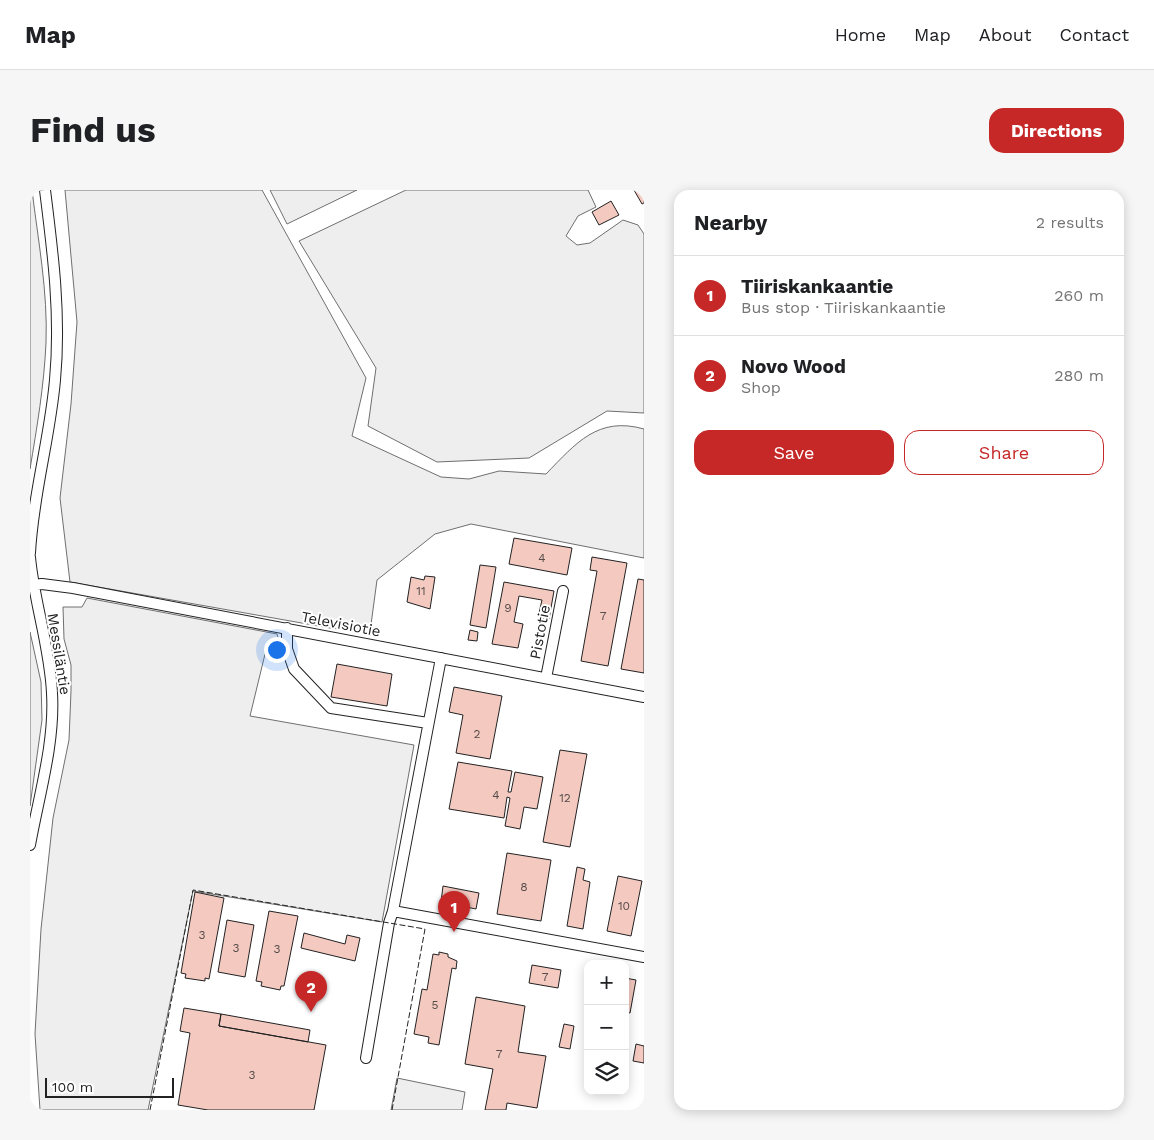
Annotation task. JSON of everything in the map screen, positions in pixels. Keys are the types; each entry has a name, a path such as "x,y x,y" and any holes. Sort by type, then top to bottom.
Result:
{"street":[{"path":"30,553 32,519 51,419 57,338 57,297 45,190"},
{"name":"Messiläntie","path":"30,556 32,585 50,670 52,713 44,771 30,845"},
{"name":"Televisiotie","path":"32,585 42,584 73,588 644,697"},
{"name":"Pistotie","path":"546,678 563,591"},
{"path":"287,628 287,649 294,669 331,708 428,723"},
{"path":"366,1058 389,923 393,911 441,658"},
{"path":"393,911 644,958"}],"shaded area":[{"path":"30,190 32,190 42,266 46,305 46,343 42,391 30,469"},
{"path":"65,190 262,190 366,378 352,436 441,477 469,479 499,471 546,474 578,443 601,429 614,426 628,426 644,429 644,558 471,524 435,534 377,580 370,632 330,628 70,582 60,498 71,404 77,322"},
{"path":"270,190 357,190 287,224"},
{"path":"406,190 588,190 596,207 578,216 566,236 577,245 590,243 623,220 638,225 644,234 644,413 607,411 529,458 437,462 368,426 376,368 299,241"},
{"path":"87,598 277,634 279,641 277,646 266,650 250,716 414,745 382,922 193,891 148,1110 40,1110 35,1034 41,929 53,818 69,740 71,665 64,639 63,607 82,607"},
{"path":"30,632 41,682 42,720 30,806"},
{"path":"397,1078 465,1092 462,1110 391,1110"}],"building":[{"path":"634,190 644,190 644,203 642,204"},
{"path":"611,201 619,215 599,225 592,212"},
{"path":"514,538 572,548 567,575 509,564"},
{"path":"592,557 627,563 608,666 581,661 597,571 590,570"},
{"path":"480,565 496,567 486,628 470,625"},
{"path":"425,576 435,577 430,609 407,602 411,577 424,580"},
{"path":"638,579 644,580 644,673 621,669"},
{"path":"504,582 554,591 549,619 538,617 542,600 519,596 514,622 523,624 518,648 492,644"},
{"path":"470,630 478,632 477,641 468,640"},
{"path":"337,664 392,674 387,706 331,697"},
{"path":"454,687 502,696 490,759 456,753 463,715 449,712"},
{"path":"560,750 587,754 570,847 543,842"},
{"path":"458,762 512,771 508,792 511,792 515,772 543,777 537,809 524,807 520,829 505,826 510,798 507,797 504,818 449,809"},
{"path":"507,853 551,860 541,921 497,914"},
{"path":"577,867 585,869 583,880 590,882 583,929 567,926"},
{"path":"618,876 642,881 631,936 607,931"},
{"path":"443,886 479,893 476,909 441,902"},
{"path":"195,892 224,898 209,979 205,978 205,981 185,978 186,974 181,973"},
{"path":"269,911 298,916 284,986 281,986 280,990 261,986 262,982 256,981"},
{"path":"227,920 254,925 245,977 218,972"},
{"path":"304,933 345,944 347,935 360,938 355,961 301,948"},
{"path":"439,952 448,954 448,957 457,961 456,969 452,968 439,1045 428,1043 429,1037 414,1034 422,989 427,990 433,954 439,955"},
{"path":"532,965 561,970 558,988 529,983"},
{"path":"629,979 636,980 629,1013"},
{"path":"476,997 525,1006 518,1052 546,1056 537,1108 507,1103 506,1110 485,1110 493,1069 465,1064"},
{"path":"184,1008 221,1014 219,1026 326,1045 314,1110 208,1110 178,1105 190,1033 180,1031"},
{"path":"221,1014 310,1030 308,1042 219,1026"},
{"path":"564,1024 574,1026 570,1049 559,1047"},
{"path":"636,1044 644,1046 644,1063 633,1061"}],"fence":[{"path":"150,1110 193,890 425,929 392,1110"}],"place":[{"name":"Tiiriskankaantie","path":"454,932"},
{"name":"Novo Wood","path":"311,1012"}]}
